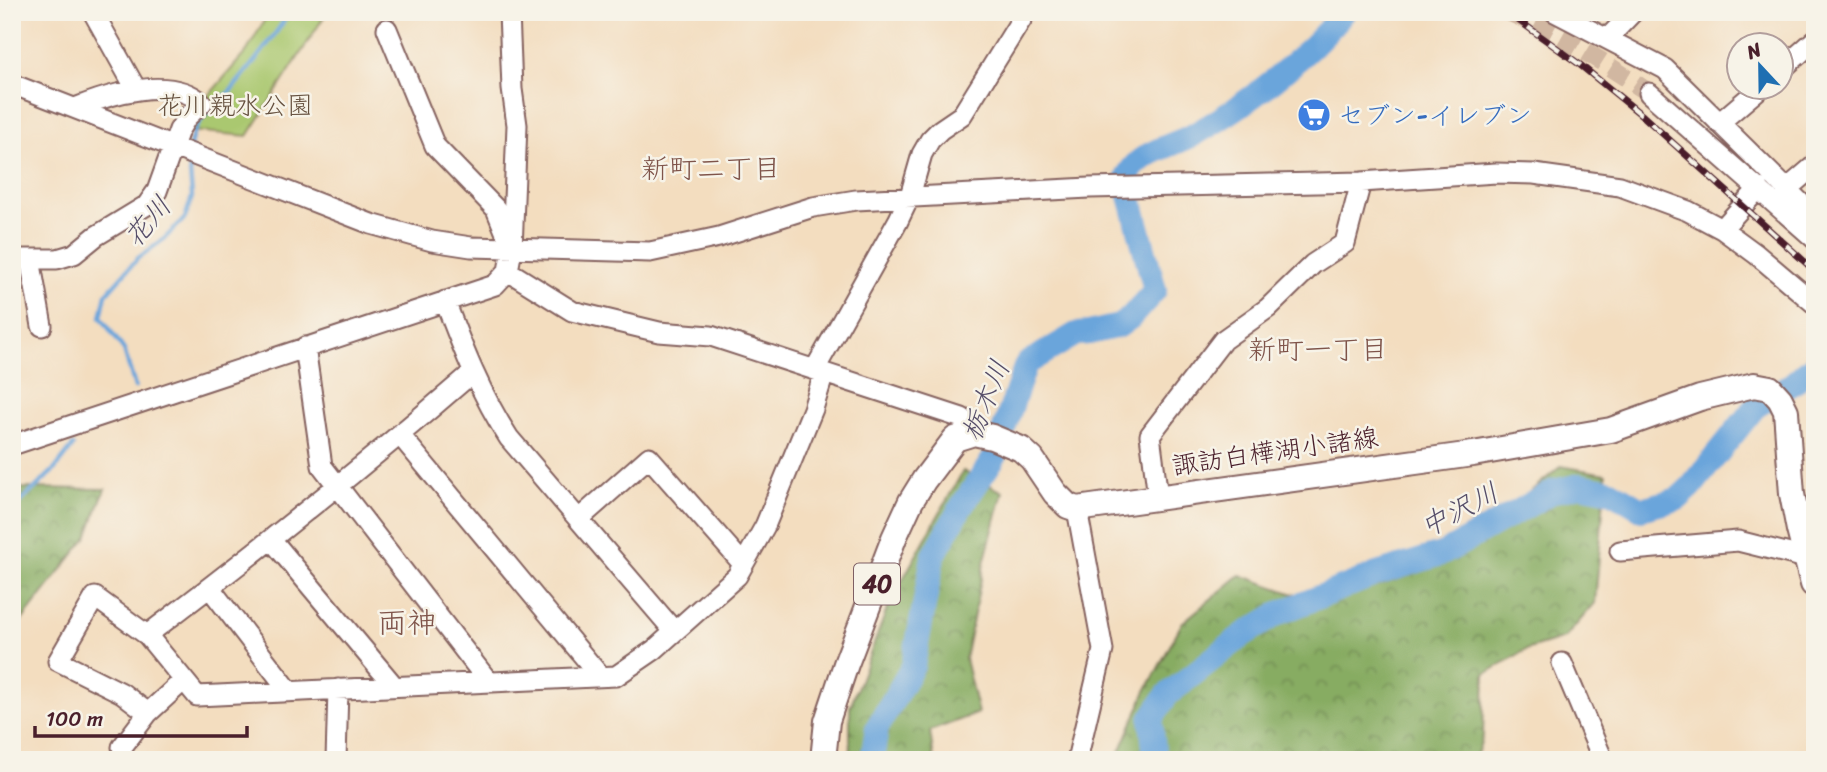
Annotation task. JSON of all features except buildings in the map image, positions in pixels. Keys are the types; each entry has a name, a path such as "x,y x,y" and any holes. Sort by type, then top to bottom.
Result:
{"main road":[{"name":"諏訪白樺湖小諸線","path":"1077,509 1473,454 1611,430 1700,398 1754,385 1770,388 1786,411 1793,494 1814,588"},
{"path":"974,433 992,436 1021,449 1032,459 1055,493 1069,506 1077,509"},
{"name":"40","path":"823,760 827,721 846,664 911,501 955,439 974,433"}],"street":[{"path":"93,12 136,89"},
{"path":"12,445 495,285 508,271 512,249 517,125 512,89 509,12"},
{"path":"148,713 122,693 58,661 95,597 147,635 197,696 616,676 654,650 737,576 765,526 813,409 820,371 910,196 922,154 940,130 962,115 1026,12"},
{"path":"1555,12 1665,69 1815,217"},
{"path":"1608,38 1633,12"},
{"path":"387,29 435,146 496,209 512,249"},
{"path":"1796,57 1815,40"},
{"path":"12,84 370,224 432,241 471,247 650,251 719,237 813,206 910,196 1089,188 1361,182 1496,173 1570,177 1620,186 1659,199 1722,229 1815,304"},
{"path":"42,326 21,259 57,259 74,254 96,236 146,205 157,191 178,149 187,117 202,103 192,93 136,89 75,108"},
{"path":"1650,93 1815,239"},
{"path":"1719,122 1743,102"},
{"path":"1787,189 1815,165"},
{"path":"1158,497 1150,435 1223,340 1268,308 1313,264 1345,243 1361,182"},
{"path":"1722,229 1759,188"},
{"path":"508,271 572,311 659,332 711,336 962,418 974,433"},
{"path":"446,301 472,373 509,438 674,631"},
{"path":"305,347 322,467 488,681"},
{"path":"147,635 336,487 472,373"},
{"path":"400,435 600,676"},
{"path":"579,519 649,457 743,565"},
{"path":"1077,509 1103,650 1077,760"},
{"path":"271,539 394,686"},
{"path":"1620,551 1738,541 1806,558"},
{"path":"209,588 290,692"},
{"path":"1562,663 1603,760"},
{"path":"122,747 148,713 184,680"},
{"path":"336,760 338,689"}],"green space":[{"name":"花川親水公園","path":"269,12 327,12 248,136 179,130 247,51"},
{"path":"1561,466 1606,474 1595,603 1565,638 1526,650 1485,674 1483,736 1475,760 1112,760 1120,752 1145,693 1182,623 1240,575 1322,604 1444,564"},
{"path":"963,471 1003,492 985,559 965,659 978,713 930,731 934,760 850,760 850,707 889,604"},
{"path":"12,489 105,489 87,537 12,633"}],"waterway":[{"name":"花川","path":"190,147 201,121 241,78 290,12"},
{"name":"栃木川","path":"872,760 877,728 913,666 933,557 961,507 994,458 1026,364 1076,334 1119,326 1130,318 1155,290 1126,181 1130,171 1145,157 1195,134 1255,95 1294,63 1344,12"},
{"name":"花川","path":"135,387 124,350 101,317 106,294 138,258 164,239 185,218 192,197 189,160"},
{"name":"中沢川","path":"1155,760 1151,719 1167,695 1243,635 1279,613 1377,574 1444,553 1554,491 1580,485 1611,491 1641,509 1678,499 1691,487 1755,407 1792,384 1815,364"},
{"name":"花川","path":"12,510 55,469 73,446"}],"tunnel":[{"path":"1509,12 1564,39 1649,93"}],"railway":[{"path":"1507,12 1579,64 1643,116 1815,271"}],"place":[{"name":"セブン-イレブン","path":"1314,115"}],"district":[{"name":"新町二丁目","path":"711,168"},
{"name":"新町一丁目","path":"1318,349"},
{"name":"両神","path":"407,623"}]}
